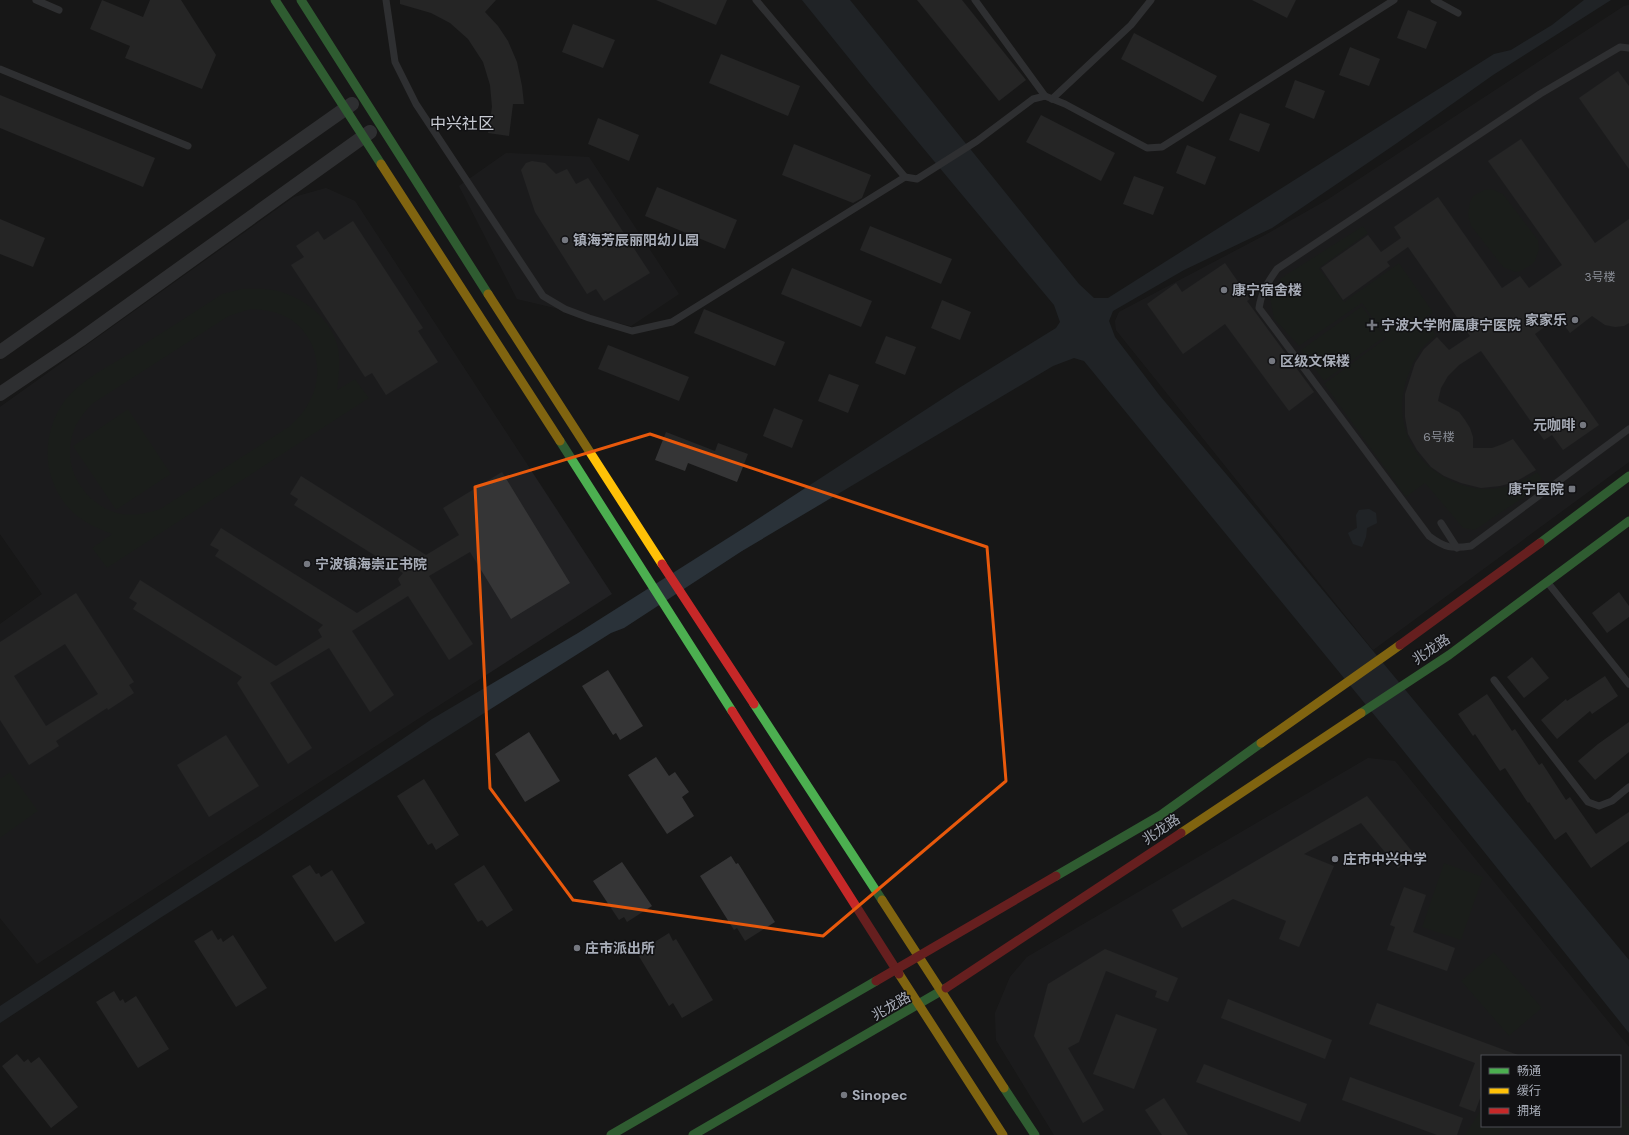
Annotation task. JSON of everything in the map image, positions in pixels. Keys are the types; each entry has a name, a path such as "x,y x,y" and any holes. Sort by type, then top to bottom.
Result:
{"street":[{"path":"275,0 666,606 919,1006 1003,1135"},
{"path":"301,0 536,370 1035,1135"},
{"path":"0,352 363,97"},
{"path":"0,394 80,340 380,124"},
{"name":"兆龙路","path":"611,1135 1161,815 1308,709 1427,627 1629,476"},
{"name":"兆龙路","path":"693,1135 919,1006 942,991 1449,655 1629,521"}],"lane":[{"path":"36,0 59,10"},
{"path":"386,0 395,62 416,104 543,296 565,309 589,318 632,330 672,322 906,177"},
{"path":"756,0 906,177 917,179 977,141 1033,99 1048,98 1065,104 1147,148 1162,147 1394,0"},
{"path":"975,0 1048,98"},
{"path":"1048,98 1131,25 1151,0"},
{"path":"1434,0 1458,14"},
{"path":"1629,48 1620,47 1540,94 1277,270 1266,285 1260,299 1260,308 1429,536 1441,545 1457,548 1471,546 1629,429"},
{"path":"0,69 188,146"},
{"path":"1441,523 1457,548"},
{"path":"1548,582 1629,684"},
{"path":"1494,680 1588,802 1598,806 1612,801 1629,786"}],"highlighted area":[{"path":"650,434 987,547 1006,781 823,936 573,900 490,788 475,487"}],"shaded area":[{"path":"802,0 850,0 1079,284 1094,298 1108,298 1494,54 1511,50 1552,25 1584,0 1611,0 1493,75 1397,143 1272,228 1184,270 1113,311 1109,321 1115,337 1160,396 1629,960 1629,1033 1394,739 1084,361 1074,358 1053,366 742,551 624,628 611,633 160,918 0,1023 0,1006 263,834 432,719 578,633 747,526 959,388 1056,328 1060,322 1054,305 869,83"},
{"name":"宁波大学附属康宁医院","path":"1629,5 1629,462 1373,650 1116,330 1115,321 1119,312 1267,234 1327,200 1624,6"},
{"name":"镇海芳辰丽阳幼儿园","path":"506,153 589,157 679,294 631,326 517,299 459,186"},
{"name":"宁波镇海崇正书院","path":"326,188 355,201 612,594 37,964 0,918 0,624 42,594 0,534 0,407 294,197"},
{"path":"1492,189 1503,194 1538,240 1539,250 1535,261 1521,271 1515,272 1503,267 1471,226 1468,215 1470,202 1473,196 1484,190"},
{"path":"1363,226 1368,233 1319,268 1344,302 1399,263 1433,312 1424,319 1436,335 1423,347 1419,353 1410,371 1404,390 1402,408 1404,425 1410,442 1432,469 1448,479 1466,486 1494,489 1521,482 1537,472 1541,477 1542,485 1475,530 1463,528 1425,483 1406,497 1324,384 1386,338 1362,303 1299,346 1274,319 1270,298 1281,278"},
{"path":"241,289 269,289 297,298 306,304 322,317 337,344 339,373 337,390 355,379 369,398 107,568 92,548 112,534 91,525 74,513 61,498 51,477 48,459 48,440 53,422 67,397 83,383 222,294","holes":["251,309 264,310 284,316 295,323 304,332 310,342 315,354 317,378 314,391 309,402 300,415 290,426 160,509 137,514 120,514 102,506 92,499 83,490 77,479 72,468 70,455 74,430 89,407 229,316"]},
{"path":"1362,306 1384,337 1324,381 1301,350"},
{"path":"128,409 171,474 116,510 73,446"},
{"path":"1369,509 1376,513 1377,523 1367,528 1366,537 1362,547 1353,544 1348,533 1357,528 1356,515 1359,510"},
{"name":"庄市中兴中学","path":"1368,758 1395,761 1629,1047 1629,1135 1054,1135 996,1040 995,1013 1010,977 1027,957"},
{"path":"10,772 38,811 0,838 0,779"},
{"path":"1444,863 1483,877 1461,940 1422,927"},
{"path":"1494,952 1542,1008 1509,1036 1461,981"},
{"path":"1621,1101 1629,1108 1629,1135 1627,1135 1619,1127 1621,1127"},
{"path":"1481,1110 1481,1127 1505,1127 1498,1135 1465,1135"}],"building":[{"path":"102,0 143,17 150,0 181,0 216,55 202,89 125,58 130,46 90,29"},
{"path":"400,0 496,0 485,12 498,26 508,41 517,62 524,104 513,104 509,136 488,133 492,107 490,85 483,62 468,39 450,23 431,13 400,4"},
{"path":"656,0 727,0 716,25"},
{"path":"917,0 962,0 1026,80 999,101"},
{"path":"1252,0 1296,0 1287,18"},
{"path":"1408,10 1437,22 1426,49 1397,38"},
{"path":"573,24 615,40 603,68 562,52"},
{"path":"1134,33 1217,76 1203,102 1121,59"},
{"path":"1350,47 1380,59 1369,86 1339,75"},
{"path":"721,54 800,86 788,116 709,83"},
{"path":"1618,71 1629,86 1629,169 1579,98"},
{"path":"1295,80 1325,91 1314,119 1285,107"},
{"path":"0,95 155,158 143,187 0,128"},
{"path":"1240,113 1270,124 1259,152 1229,140"},
{"path":"1041,115 1115,153 1101,181 1026,142"},
{"path":"598,118 639,135 629,161 588,144"},
{"path":"1521,139 1595,243 1629,219 1629,323 1624,326 1615,327 1605,325 1592,316 1570,333 1558,317 1535,334 1599,425 1563,450 1552,435 1544,440 1481,351 1459,365 1448,376 1441,388 1438,401 1459,412 1465,420 1473,437 1473,448 1492,448 1513,439 1536,470 1515,482 1500,486 1481,488 1461,483 1444,476 1431,467 1417,450 1408,434 1405,417 1405,394 1415,363 1424,349 1437,337 1449,350 1470,336 1408,247 1387,262 1390,266 1343,300 1321,268 1368,235 1381,252 1401,238 1394,227 1438,197 1502,288 1520,276 1529,288 1562,265 1488,161"},
{"path":"794,144 871,175 862,198 853,203 782,175"},
{"path":"1187,145 1216,157 1205,185 1176,173"},
{"path":"532,161 545,163 556,174 567,169 576,184 588,178 650,273 604,301 596,289 587,294 535,212 521,170 526,163"},
{"path":"1134,176 1164,187 1153,215 1123,204"},
{"path":"657,187 737,220 725,249 645,216"},
{"path":"0,219 45,238 33,267 0,254"},
{"path":"353,221 423,328 418,331 438,362 386,395 372,373 365,377 291,265 304,257 296,246 318,231 324,240"},
{"path":"870,226 952,259 941,284 860,250"},
{"path":"1225,263 1250,299 1247,301 1314,392 1289,411 1225,324 1183,354 1147,304 1176,283 1182,292"},
{"path":"792,268 872,301 861,327 781,294"},
{"path":"942,300 971,312 960,340 931,328"},
{"path":"704,309 785,342 775,366 694,333"},
{"path":"886,336 916,347 905,375 875,363"},
{"path":"608,345 689,377 679,401 598,369"},
{"path":"829,374 859,385 848,413 818,401"},
{"path":"774,408 803,420 792,448 763,436"},
{"path":"666,432 715,451 718,443 748,454 737,482 688,463 685,471 655,460"},
{"path":"502,472 570,583 511,619 470,552 429,576 473,644 449,660 408,596 352,631 394,695 370,712 329,648 270,683 312,748 288,764 237,683 242,677 133,609 137,603 129,598 140,580 276,666 322,637 318,630 323,625 215,556 219,550 210,545 221,528 357,613 401,585 398,579 403,573 294,505 298,499 290,494 301,476 426,555 459,535 443,508"},
{"path":"1619,592 1629,606 1629,617 1607,633 1592,613"},
{"path":"76,593 134,682 129,685 134,693 108,710 107,708 56,741 59,746 29,765 0,720 0,642","holes":["65,644 98,694 46,726 14,676"]},
{"path":"1532,657 1549,678 1524,698 1507,677"},
{"path":"608,670 643,726 620,740 616,733 613,735 582,686"},
{"path":"1605,676 1618,696 1592,714 1590,711 1557,739 1541,720 1566,699 1567,701"},
{"path":"1487,694 1512,731 1515,729 1539,765 1542,763 1566,800 1570,797 1596,834 1629,812 1629,841 1591,868 1566,832 1555,840 1505,768 1500,771 1475,734 1473,736 1458,714"},
{"path":"1629,722 1629,752 1595,780 1578,761 1598,744"},
{"path":"529,732 560,781 525,802 495,754"},
{"path":"226,735 259,786 209,817 177,765"},
{"path":"656,757 669,776 675,772 689,792 682,797 694,816 667,834 628,775"},
{"path":"424,779 459,835 436,850 432,843 428,845 397,796"},
{"path":"1367,796 1415,855 1398,868 1361,823 1304,854 1334,866 1299,947 1279,939 1286,921 1233,899 1182,928 1172,910"},
{"path":"731,856 736,864 738,863 775,922 745,941 737,928 734,930 700,876"},
{"path":"622,862 652,906 627,922 624,917 619,920 593,881"},
{"path":"310,865 316,874 319,873 321,877 332,870 365,923 335,942 292,876"},
{"path":"484,865 513,910 487,927 482,920 478,922 454,884"},
{"path":"1404,887 1426,895 1413,932 1455,948 1447,971 1387,950 1395,927 1390,925"},
{"path":"212,930 218,940 221,938 223,942 233,935 267,988 236,1007 194,941"},
{"path":"669,933 673,941 676,939 713,1000 682,1018 673,1003 669,1006 637,953"},
{"path":"1105,949 1178,978 1168,1002 1155,997 1157,991 1106,971 1079,1042 1068,1048 1104,1110 1083,1123 1034,1036 1048,984"},
{"path":"114,991 120,1001 123,999 125,1003 136,996 169,1049 138,1068 96,1002"},
{"path":"1228,999 1332,1040 1325,1059 1221,1018"},
{"path":"1377,1003 1518,1055 1481,1055 1481,1096 1475,1112 1459,1106 1475,1063 1369,1024"},
{"path":"1116,1014 1157,1029 1134,1089 1093,1074"},
{"path":"17,1054 24,1062 28,1059 31,1063 39,1057 78,1107 51,1128 2,1066"},
{"path":"1204,1064 1307,1104 1300,1122 1196,1082"},
{"path":"1350,1077 1463,1118 1457,1135 1437,1135 1342,1100"},
{"path":"1164,1098 1188,1135 1162,1135 1145,1110"}],"traffic: fast":[{"path":"275,0 381,164"},
{"path":"301,0 488,294"},
{"path":"560,441 732,711"},
{"path":"1540,543 1629,476"},
{"path":"1361,713 1449,655 1629,521"},
{"path":"754,704 882,900"},
{"path":"1056,876 1161,815 1261,743"},
{"path":"611,1135 876,981"},
{"path":"693,1135 946,988"},
{"path":"1004,1088 1035,1135"}],"traffic: slow":[{"path":"381,164 560,441"},
{"path":"488,294 662,564"},
{"path":"1261,743 1400,645"},
{"path":"1181,833 1361,713"},
{"path":"882,900 1004,1088"},
{"path":"899,974 1003,1135"}],"traffic: jam":[{"path":"1400,645 1540,543"},
{"path":"662,564 754,704"},
{"path":"732,711 899,974"},
{"path":"946,988 1181,833"},
{"path":"876,981 1056,876"}],"place":[{"name":"镇海芳辰丽阳幼儿园","path":"565,240"},
{"name":"康宁宿舍楼","path":"1224,290"},
{"name":"家家乐","path":"1575,320"},
{"name":"宁波大学附属康宁医院","path":"1372,325"},
{"name":"区级文保楼","path":"1272,361"},
{"name":"元咖啡","path":"1583,425"},
{"name":"康宁医院","path":"1572,489"},
{"name":"宁波镇海崇正书院","path":"307,564"},
{"name":"庄市中兴中学","path":"1335,859"},
{"name":"庄市派出所","path":"577,948"},
{"name":"Sinopec","path":"844,1095"}],"district":[{"name":"中兴社区","path":"462,123"}]}
